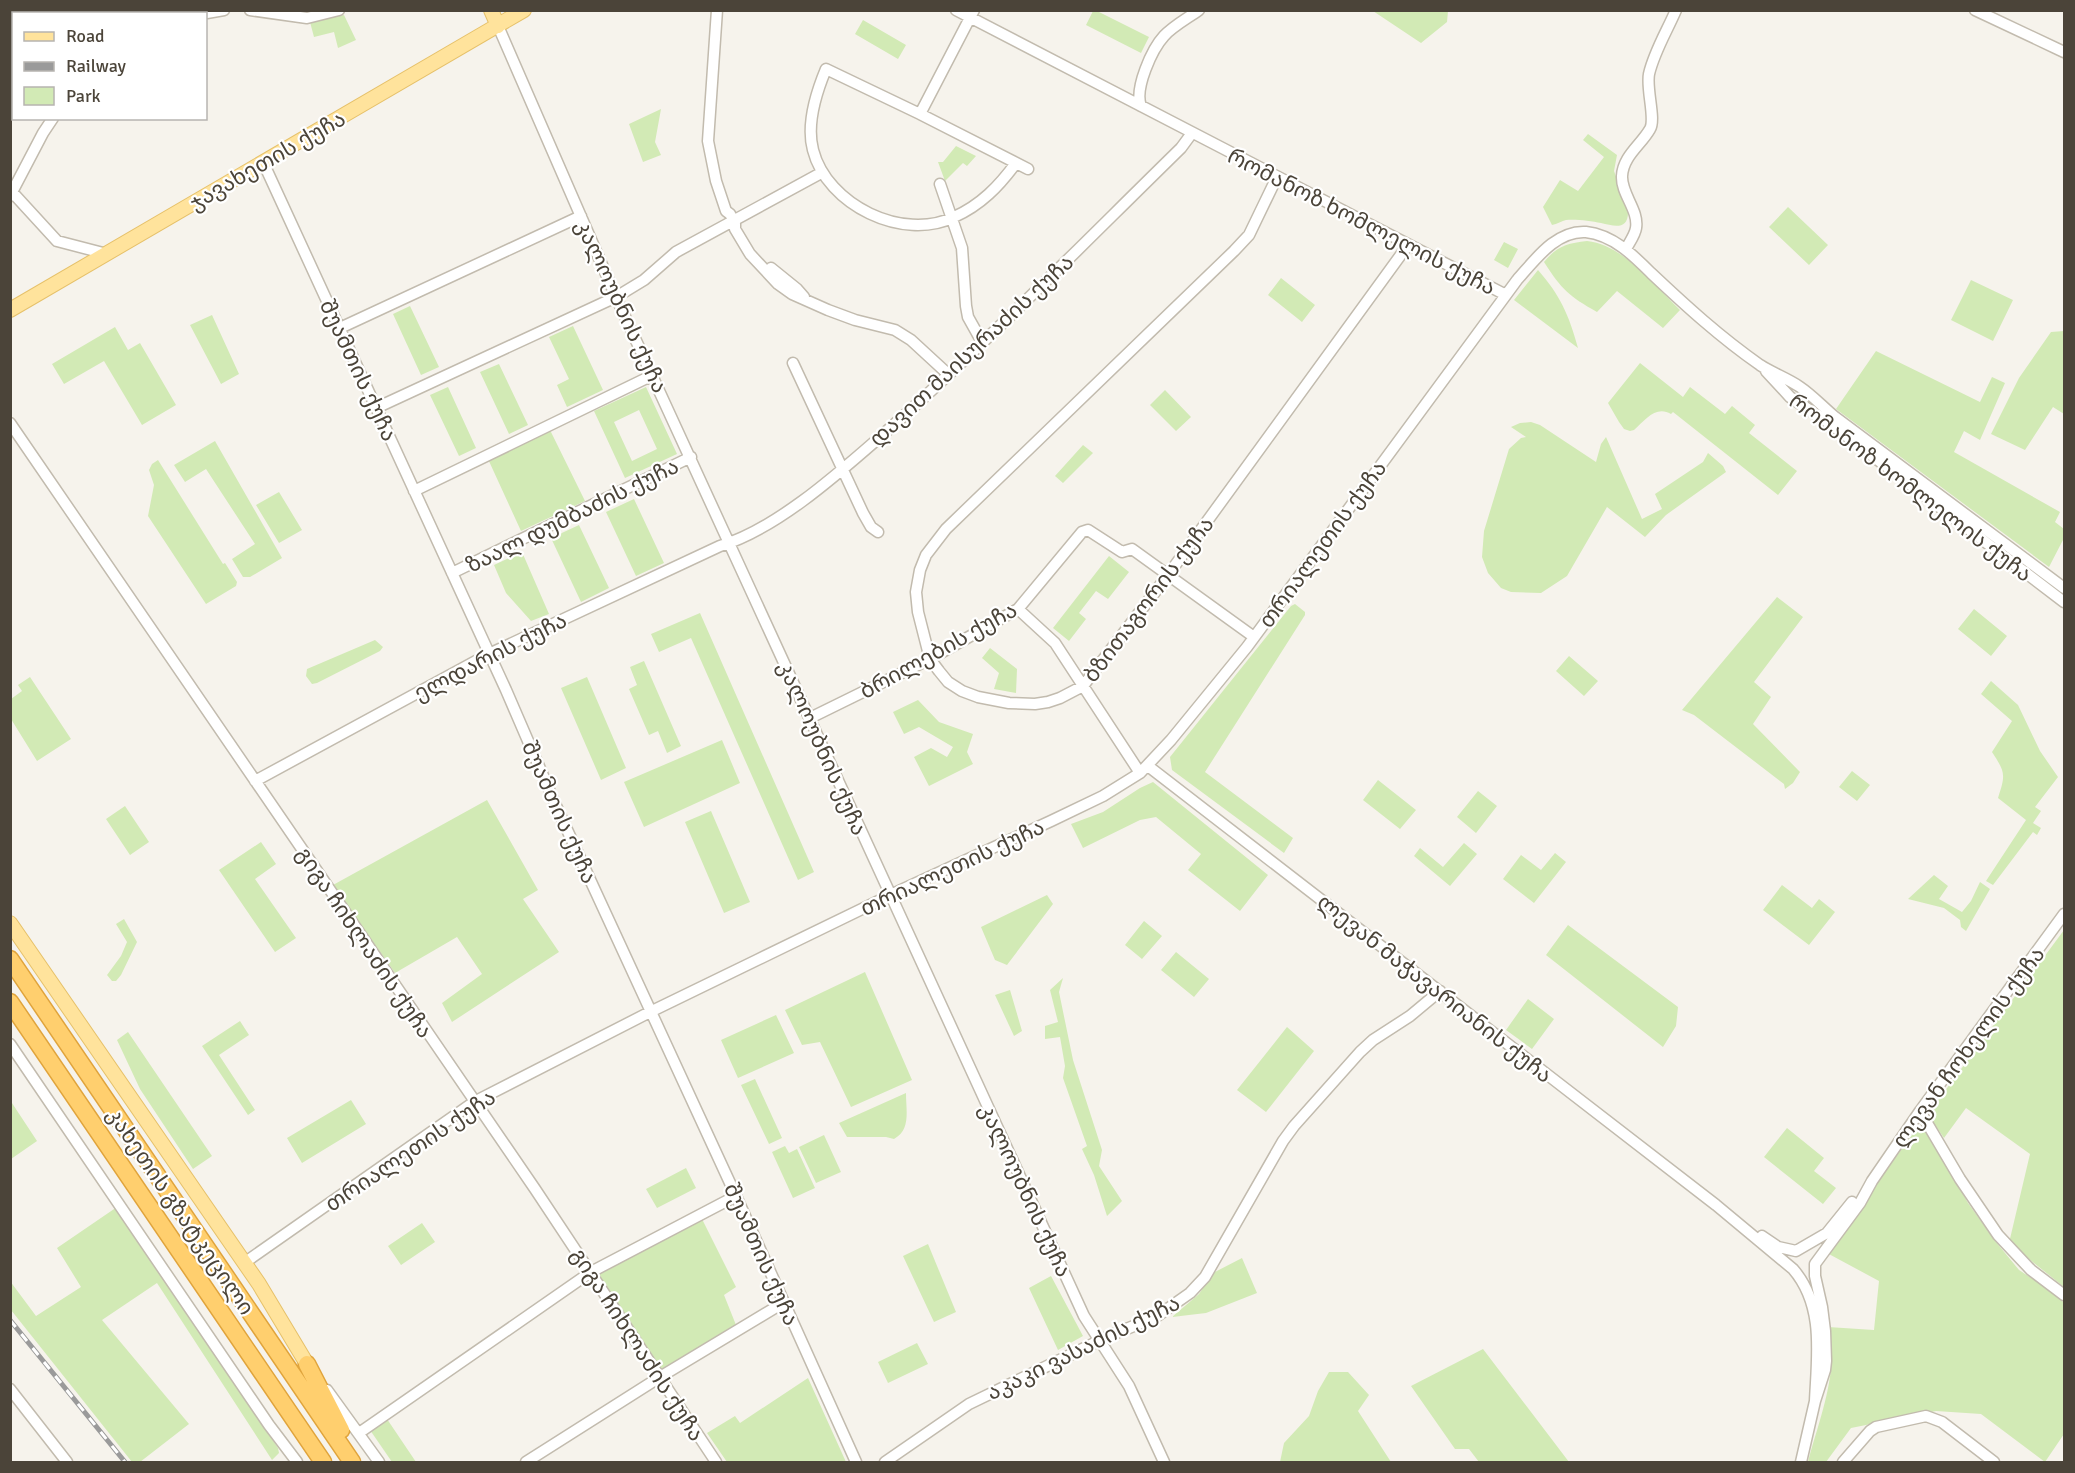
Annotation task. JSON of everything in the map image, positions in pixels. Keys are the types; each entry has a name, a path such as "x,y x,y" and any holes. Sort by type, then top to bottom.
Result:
{"highway":[{"name":"კახეთის გზატკეცილი","path":"10,959 352,1462"},
{"name":"კახეთის გზატკეცილი","path":"10,1002 323,1462"},
{"path":"307,1364 358,1462"},
{"path":"293,1419 311,1462"}],"main road":[{"path":"491,10 498,26"},
{"name":"ჯავახეთის ქუჩა","path":"10,310 524,10"},
{"path":"10,923 244,1263 307,1364"}],"street":[{"path":"207,13 224,10"},
{"path":"250,10 307,18 339,10"},
{"path":"717,10 708,141 716,181 726,211 733,219"},
{"path":"722,10 712,140 732,210 735,229 750,254 764,270 792,294 855,320 895,330 911,340 949,375"},
{"name":"რომანოზ ხომლელის ქუჩა","path":"956,10 972,14 1192,133 1506,296 1551,244 1566,236 1585,232 1607,238 1626,249 1699,318 1762,366 1800,387 1835,417 2064,588"},
{"path":"1141,106 1138,100 1140,90 1156,47 1165,35 1199,10"},
{"path":"1626,249 1636,229 1635,216 1624,191 1622,176 1625,162 1651,127 1652,118 1648,97 1649,74 1676,10"},
{"path":"1976,10 2064,52"},
{"path":"920,114 972,14"},
{"name":"კალოუბნის ქუჩა","path":"498,26 616,297 1084,1316 1129,1386 1164,1462"},
{"path":"1016,163 993,192 974,207 952,219 926,224 884,220 862,211 844,198 822,173 813,149 812,128 818,89 826,69 920,114 1028,169"},
{"path":"52,120 12,194 57,241 107,254"},
{"name":"დავით მაისურაძის ქუჩა","path":"730,543 742,539 778,517 843,470 949,375 1181,148 1192,133"},
{"name":"შუამთის ქუჩა","path":"264,162 856,1462"},
{"path":"376,408 616,297 644,280 676,252 733,219 822,173"},
{"name":"ბზითაგორის ქუჩა","path":"1277,177 1249,235 946,529 926,555 920,570 916,592 918,612 930,659 948,682 962,691 990,700 1035,704 1060,698 1083,687 1168,575 1408,245"},
{"path":"940,184 962,248 968,317 982,342"},
{"path":"340,328 580,216"},
{"name":"თრიალეთის ქუჩა","path":"244,1263 474,1102 650,1012 1103,796 1144,770 1254,637 1506,296"},
{"path":"794,363 867,520 878,531"},
{"name":"რომანოზ ხომლელის ქუჩა","path":"1762,366 1790,397 1832,425 2064,602"},
{"path":"414,491 653,375"},
{"name":"გიგა ჩიხლაძის ქუჩა","path":"10,423 591,1272 716,1462"},
{"name":"ზაალ დუმბაძის ქუჩა","path":"452,573 691,457"},
{"name":"ბრილების ქუჩა","path":"810,718 930,659 1018,609 1082,532 1088,530 1122,552 1132,549 1254,637"},
{"name":"ელდარის ქუჩა","path":"255,781 489,654 730,543"},
{"name":"ლევან მაჭავარიანის ქუჩა","path":"1018,609 1055,643 1067,658 1083,687 1144,770 1440,991 1722,1210 1794,1270 1810,1296 1814,1308 1817,1353 1815,1401"},
{"name":"ლევან ჩოხელის ქუჩა","path":"1814,1266 1860,1203 1872,1181 1920,1111 2064,914"},
{"name":"აკაკი ვასაძის ქუჩა","path":"885,1462 969,1404 1155,1317 1190,1293 1205,1277 1283,1141 1294,1126 1360,1052 1440,991"},
{"name":"კახეთის გზატკეცილი","path":"10,1044 269,1425 297,1462"},
{"path":"1920,1111 1960,1179 1998,1235 2031,1269 2064,1295"},
{"name":"ლევან ჩოხელის ქუჩა","path":"1798,1251 1827,1233 1854,1199 1872,1181"},
{"path":"359,1433 591,1272 736,1196"},
{"name":"ლევან მაჭავარიანის ქუჩა","path":"1722,1210 1778,1247 1798,1251"},
{"path":"1801,1462 1826,1361 1822,1307 1814,1256 1811,1253 1798,1251 1791,1258 1794,1270 1808,1274 1814,1266"},
{"path":"526,1462 783,1303"},
{"path":"307,1364 379,1462"},
{"path":"10,1389 67,1462"},
{"path":"1844,1462 1869,1431 1876,1427 1926,1416 1942,1422 1994,1462"}],"green space":[{"path":"1093,11 1149,37 1141,53 1086,25"},
{"path":"1373,11 1448,11 1447,22 1421,43"},
{"path":"344,15 356,40 338,48 334,32 314,37 310,22"},
{"path":"863,20 906,45 898,59 855,34"},
{"path":"661,109 655,142 661,155 643,162 629,124"},
{"path":"1588,134 1617,155 1614,171 1628,210 1628,217 1620,226 1570,220 1552,225 1543,207 1560,180 1578,191 1604,157 1583,140"},
{"path":"956,146 976,156 967,166 963,163 945,181 938,162 943,162"},
{"path":"1788,207 1828,245 1809,265 1769,227"},
{"path":"1587,241 1601,244 1626,258 1680,310 1663,328 1617,291 1597,312 1573,297 1561,286 1544,262 1562,247"},
{"path":"1504,242 1518,249 1508,268 1494,260"},
{"path":"1538,270 1563,306 1578,348 1514,300"},
{"path":"1281,278 1315,305 1302,322 1268,295"},
{"path":"1971,280 2013,300 1993,341 1951,320"},
{"path":"410,306 439,367 421,375 393,314"},
{"path":"212,315 239,374 221,384 190,325"},
{"path":"573,326 603,390 567,407 557,385 569,379 549,337"},
{"path":"115,327 128,350 140,343 176,405 142,425 104,361 64,384 52,364"},
{"path":"2064,331 2064,414 2053,407 2025,450 1991,434 2019,378 2051,332"},
{"path":"1876,351 1980,402 1992,377 2005,383 1980,440 1964,431 1954,452 2060,512 2055,522 2064,529 2064,538 2049,567 1836,409"},
{"path":"1640,363 1683,397 1690,387 1725,414 1732,406 1755,425 1749,433 1797,471 1778,495 1673,412 1671,414 1656,412 1634,430 1624,429 1608,403"},
{"path":"499,364 528,425 509,434 480,372"},
{"path":"448,387 476,448 459,456 430,395"},
{"path":"646,387 677,454 625,478 594,411","holes":["639,410 657,449 632,461 614,422"]},
{"path":"1165,390 1191,417 1176,431 1150,405"},
{"path":"1531,422 1540,425 1596,462 1601,444 1606,437 1642,519 1662,509 1655,494 1703,462 1708,453 1723,466 1726,472 1666,515 1645,537 1607,507 1567,576 1541,593 1511,592 1501,588 1488,573 1482,557 1484,531 1509,449 1521,438 1526,437 1511,427"},
{"path":"550,430 585,501 521,531 488,459"},
{"path":"215,441 282,558 250,577 243,577 232,559 255,544 206,469 185,482 174,465"},
{"path":"1083,445 1093,453 1063,483 1055,476"},
{"path":"158,460 223,564 225,563 237,582 236,586 206,604 148,516 154,485 149,470"},
{"path":"279,492 302,530 279,543 256,505"},
{"path":"634,499 664,563 636,576 606,512"},
{"path":"579,525 609,588 581,602 551,538"},
{"path":"522,552 549,614 531,621 506,593 494,565"},
{"path":"1109,556 1129,572 1108,599 1096,591 1079,613 1086,619 1069,641 1053,628"},
{"path":"1777,597 1803,617 1754,682 1771,697 1753,724 1800,772 1793,783 1785,789 1784,784 1694,715 1682,710"},
{"path":"1295,604 1305,612 1305,615 1205,772 1293,838 1284,853 1172,770 1170,757 1291,606"},
{"path":"1974,609 2007,636 1991,656 1958,629"},
{"path":"700,613 814,872 798,880 691,638 659,652 651,634"},
{"path":"375,640 383,647 380,651 317,683 312,684 306,676 307,669"},
{"path":"990,648 1017,669 1016,693 994,689 999,673 982,658"},
{"path":"1569,656 1598,681 1584,696 1556,671"},
{"path":"644,661 681,746 667,753 658,731 649,735 629,689 637,685 630,667"},
{"path":"30,677 71,739 37,761 11,719 11,699 22,691 18,685"},
{"path":"587,677 626,768 601,780 561,688"},
{"path":"1991,681 2018,705 2040,751 2058,777 2035,807 2041,811 2033,823 2041,828 2037,835 2033,832 1993,885 1986,881 2026,820 1998,798 2003,774 1992,752 2012,721 1981,694"},
{"path":"918,700 939,722 973,734 967,752 973,764 929,786 914,757 931,748 947,757 953,747 919,727 904,734 893,712"},
{"path":"722,740 740,783 644,827 624,782"},
{"path":"1852,771 1870,785 1857,801 1839,787"},
{"path":"1378,780 1416,810 1400,829 1363,800"},
{"path":"1153,782 1268,875 1240,911 1188,870 1201,854 1156,817 1140,820 1083,848 1071,824 1103,812"},
{"path":"1478,791 1497,806 1476,833 1457,817"},
{"path":"487,800 538,890 523,899 559,952 452,1022 442,1003 482,974 457,937 395,973 333,885"},
{"path":"125,806 149,842 130,855 106,819"},
{"path":"711,811 750,902 724,913 685,822"},
{"path":"261,842 276,864 255,879 296,938 275,952 219,870"},
{"path":"1464,843 1477,854 1450,886 1414,856 1420,848 1443,867"},
{"path":"1555,853 1566,862 1534,903 1503,879 1521,855 1541,870"},
{"path":"1934,875 1948,886 1939,899 1962,912 1971,901 1980,882 1990,889 1966,931 1961,927 1960,920 1944,908 1908,899"},
{"path":"1782,885 1812,908 1819,899 1835,912 1809,945 1763,910"},
{"path":"1047,895 1053,904 1007,965 995,960 981,927"},
{"path":"124,919 137,942 121,975 116,981 112,981 107,975 121,956 127,942 116,924"},
{"path":"1144,921 1162,936 1142,959 1125,945"},
{"path":"1568,925 1678,1007 1676,1026 1663,1047 1546,955"},
{"path":"2064,930 2064,1287 2009,1243 2030,1154 1966,1108 1944,1138 1931,1119 1933,1107"},
{"path":"1176,952 1209,979 1194,997 1161,970"},
{"path":"865,972 912,1080 851,1107 820,1042 802,1045 785,1010"},
{"path":"1063,978 1059,992 1073,1060 1102,1150 1099,1166 1122,1201 1107,1216 1094,1175 1082,1149 1087,1146 1063,1078 1065,1066 1060,1037 1045,1039 1045,1026 1058,1022 1050,990"},
{"path":"1010,990 1022,1031 1014,1036 995,995"},
{"path":"1528,999 1554,1019 1532,1049 1506,1030"},
{"path":"776,1015 794,1053 738,1078 721,1040"},
{"path":"240,1021 249,1035 219,1055 255,1110 248,1115 202,1046"},
{"path":"1287,1027 1314,1051 1266,1112 1237,1090"},
{"path":"128,1032 212,1156 193,1169 140,1089 117,1040"},
{"path":"755,1079 782,1138 769,1144 741,1085"},
{"path":"906,1093 905,1125 903,1131 894,1139 847,1137 839,1123"},
{"path":"10,1100 37,1141 11,1159 10,1159"},
{"path":"351,1100 366,1124 302,1163 287,1138"},
{"path":"1787,1128 1824,1158 1814,1171 1836,1188 1823,1204 1764,1157"},
{"path":"1926,1128 1968,1203 1996,1242 2019,1270 2056,1294 2064,1303 2064,1434 2045,1462 1981,1414 1936,1411 1851,1428 1826,1462 1808,1462 1830,1378 1831,1344 1828,1327 1874,1330 1879,1281 1827,1253 1916,1129"},
{"path":"824,1135 841,1172 816,1183 799,1147"},
{"path":"785,1146 789,1153 797,1149 815,1188 793,1198 772,1152"},
{"path":"686,1168 696,1188 657,1208 646,1189"},
{"path":"117,1207 278,1448 279,1453 272,1460 157,1283 102,1320 189,1424 140,1462 132,1462 11,1310 10,1281 36,1316 81,1287 57,1248"},
{"path":"702,1219 736,1287 724,1295 736,1325 660,1370 598,1278 600,1273"},
{"path":"422,1223 435,1242 401,1265 388,1246"},
{"path":"928,1244 956,1312 934,1322 903,1256"},
{"path":"1242,1258 1257,1293 1206,1313 1172,1317 1199,1294 1213,1273"},
{"path":"1051,1276 1083,1336 1058,1350 1029,1288"},
{"path":"917,1343 928,1364 888,1383 878,1362"},
{"path":"1483,1349 1569,1462 1479,1462 1469,1449 1455,1449 1411,1386"},
{"path":"1329,1372 1348,1372 1369,1395 1358,1411 1391,1462 1280,1462 1284,1443 1309,1416 1318,1391"},
{"path":"808,1378 846,1462 727,1462 707,1433 735,1416 740,1423"},
{"path":"387,1419 416,1462 392,1462 370,1430"}],"railway":[{"path":"10,1320 125,1462"}]}
